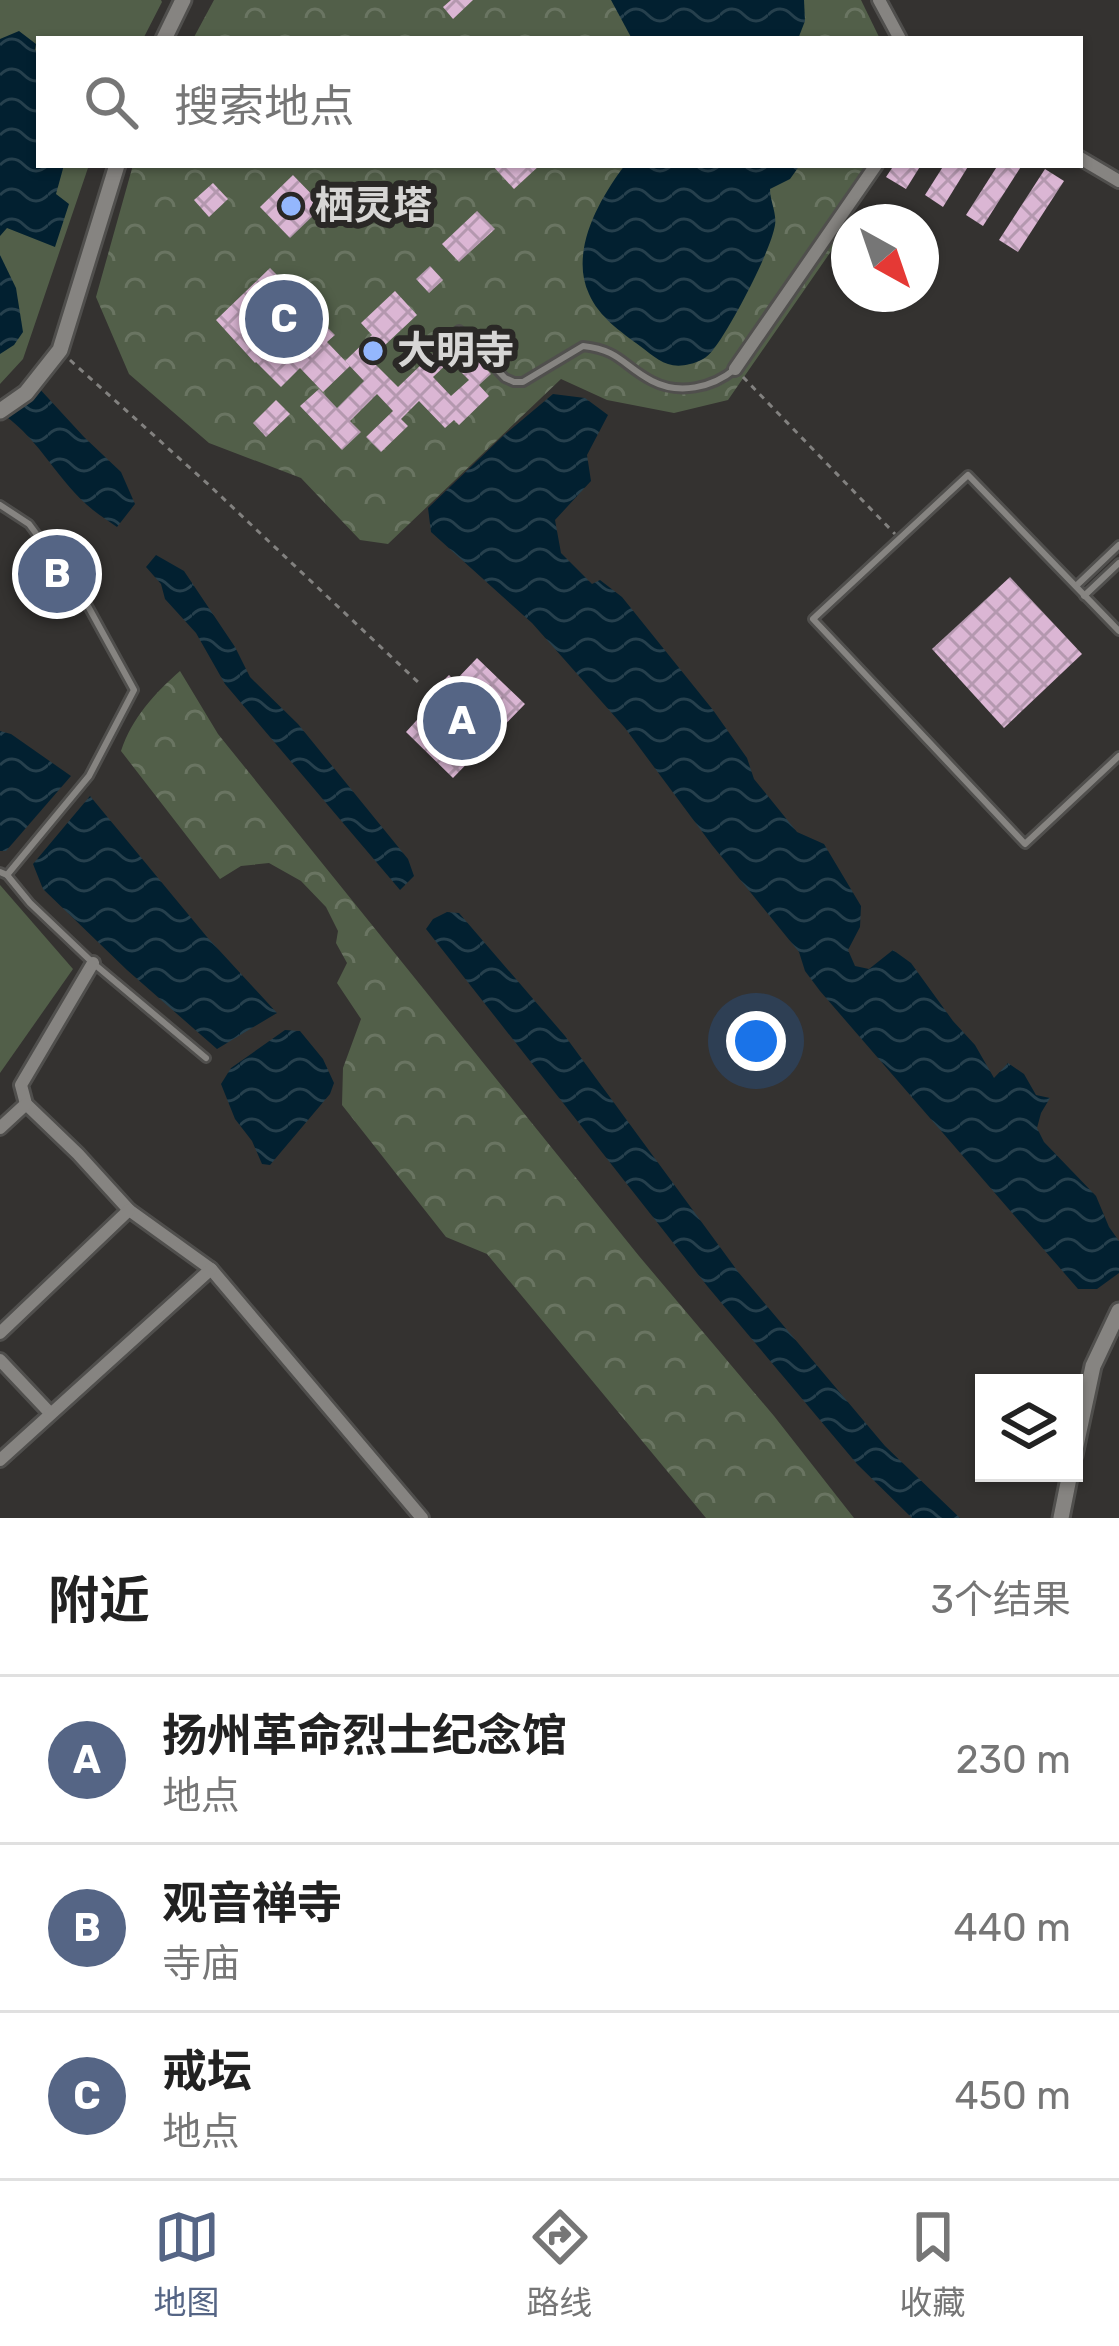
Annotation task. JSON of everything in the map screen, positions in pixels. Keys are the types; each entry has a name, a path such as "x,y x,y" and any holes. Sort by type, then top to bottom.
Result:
{"street":[{"path":"165,36 183,0"},
{"path":"879,0 898,36"},
{"path":"1083,160 1119,182"},
{"path":"0,411 26,393 60,350 116,168"},
{"path":"735,369 874,168"},
{"path":"93,963 21,1085 26,1104 129,1210 211,1269 422,1518"},
{"path":"0,1128 26,1104"},
{"path":"0,1333 129,1210"},
{"path":"0,1460 211,1269"},
{"path":"1083,1413 1093,1366 1119,1311"},
{"path":"0,1360 50,1413"},
{"path":"1061,1518 1068,1482"}],"lane":[{"path":"459,330 514,382 523,382 583,346 616,354 639,373 666,386 709,385 735,369"},
{"path":"1119,632 968,475 813,619 1025,844 1119,756"},
{"path":"0,505 29,524 82,597 134,690 89,776 3,874 93,963 206,1058"},
{"path":"1076,586 1119,545"},
{"path":"1084,596 1119,563"}],"path":[{"path":"60,350 419,683"},
{"path":"735,369 900,540"}],"green space":[{"path":"0,0 161,0 145,36 36,36 36,168 88,168 23,359 0,384"},
{"path":"214,0 861,0 879,36 195,36"},
{"path":"132,168 868,168 854,204 831,204 831,251 728,400 674,413 607,400 561,379 388,544 360,540 301,478 209,443 129,374 96,297"},
{"path":"180,671 218,734 854,1518 706,1518 487,1254 446,1237 342,1105 343,1068 361,1019 337,983 347,963 326,907 301,881 269,863 241,866 220,879 121,751 145,707"},
{"path":"0,885 73,969 0,1073"}],"water":[{"path":"611,0 804,0 805,21 799,36 630,36"},
{"path":"19,31 36,44 36,168 63,168 56,194 69,204 55,247 7,228 0,236 0,39"},
{"path":"623,168 798,168 790,179 770,189 775,220 772,237 720,340 697,362 675,366 657,359 611,323 589,294 584,277 585,243 606,193"},
{"path":"0,255 16,288 23,332 0,354"},
{"path":"37,386 121,472 135,504 117,527 81,499 4,415"},
{"path":"553,394 585,398 608,415 587,455 591,481 555,520 561,553 592,584 600,580 622,597 713,710 747,758 754,779 797,832 824,844 861,906 860,927 848,950 855,966 869,969 893,950 911,963 975,1045 994,1078 1008,1063 1024,1074 1036,1095 1050,1098 1037,1128 1044,1142 1096,1196 1119,1241 1119,1273 1097,1289 1078,1289 820,991 805,971 799,952 625,728 532,623 431,532 428,508"},
{"path":"156,555 184,571 250,677 298,724 408,859 414,876 400,890 225,684 196,633 165,599 161,584 146,567"},
{"path":"0,731 71,776 6,851 0,851"},
{"path":"90,796 277,1013 217,1049 43,889 33,864"},
{"path":"447,912 459,913 565,1036 739,1273 885,1446 960,1518 912,1518 857,1464 708,1287 426,929"},
{"path":"285,1030 300,1031 323,1059 334,1083 330,1094 270,1165 262,1164 221,1084 231,1068"}],"building":[{"path":"451,0 473,0 453,19 443,7"},
{"path":"495,168 537,168 514,189"},
{"path":"892,168 919,168 906,189 886,177"},
{"path":"942,168 967,168 943,207 925,195"},
{"path":"996,168 1020,168 983,226 966,215"},
{"path":"1045,169 1064,181 1018,252 999,240"},
{"name":"栖灵塔","path":"293,175 323,206 290,238 260,207"},
{"path":"213,183 228,199 209,217 194,200"},
{"path":"477,211 495,229 459,262 442,244"},
{"path":"430,266 443,280 429,293 416,279"},
{"path":"270,268 280,278 276,282 320,328 324,324 335,335 327,342 350,366 323,392 300,368 281,387 216,320"},
{"path":"395,291 417,315 370,359 398,387 448,339 463,353 467,349 491,374 479,385 489,396 459,425 454,420 445,428 419,401 401,419 408,426 381,452 366,437 393,411 377,394 350,421 361,432 342,450 300,406 319,389 337,408 364,381 345,361 372,335 361,323","holes":["450,361 469,380 451,396 433,377"]},
{"path":"276,400 290,414 266,437 253,423"},
{"path":"1010,577 1082,654 1004,728 932,649"},
{"path":"477,658 525,704 453,778 406,732 426,710 420,704 449,675 455,681"}],"place":[{"name":"栖灵塔","path":"291,206"},
{"name":"戒坛","path":"284,319"},
{"name":"大明寺","path":"373,351"},
{"name":"观音禅寺","path":"57,574"},
{"name":"扬州革命烈士纪念馆","path":"462,721"}]}
